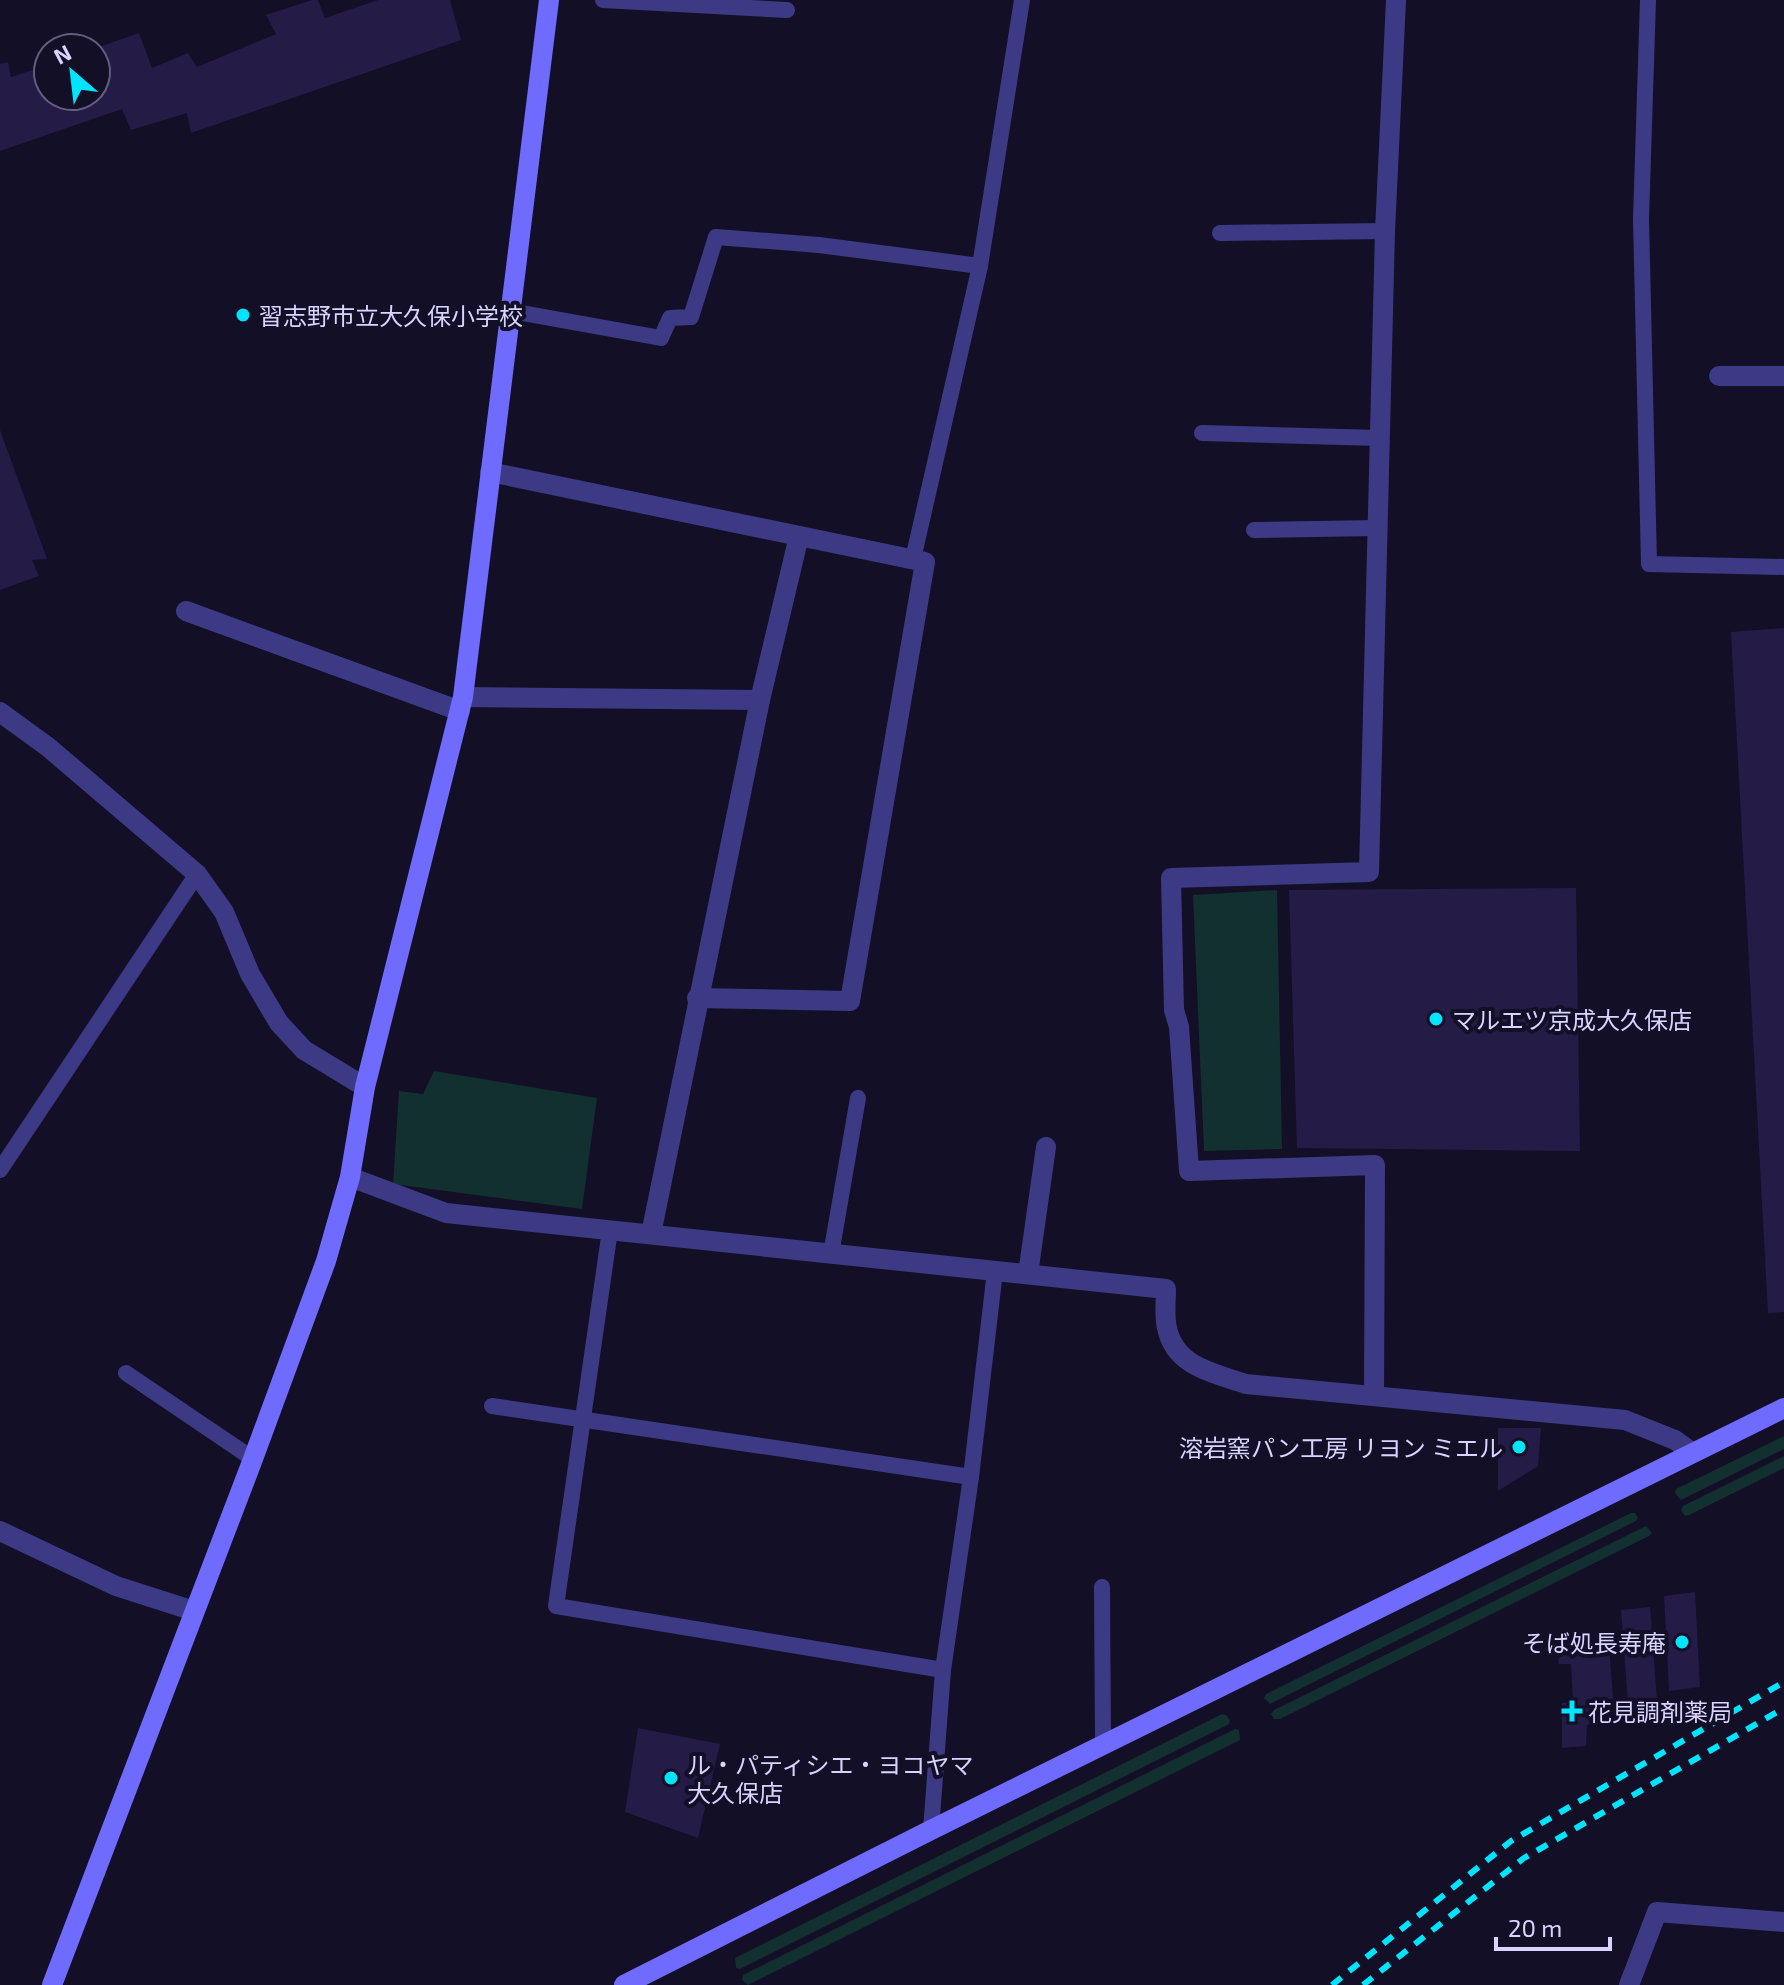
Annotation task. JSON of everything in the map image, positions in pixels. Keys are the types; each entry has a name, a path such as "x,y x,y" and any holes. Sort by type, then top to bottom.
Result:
{"street":[{"path":"52,1985 253,1459 326,1261 350,1177 365,1087 461,704 549,0"},
{"path":"1374,1395 1375,1165 1189,1171 1179,1027 1174,1010 1171,878 1369,872 1385,231 1396,0"},
{"path":"1719,376 1784,376"},
{"path":"490,472 925,562 850,1001 697,998"},
{"path":"651,1234 760,700 799,536"},
{"path":"186,611 461,704 760,700"},
{"path":"0,712 48,747 197,874 224,912 250,974 279,1023 304,1050 365,1087"},
{"path":"1028,1274 1046,1147"},
{"path":"350,1177 446,1213 1166,1289 1166,1328 1175,1349 1189,1364 1246,1384 1625,1420 1675,1440 1693,1453"},
{"path":"624,1985 1784,1408"},
{"path":"0,1531 116,1586 194,1611"},
{"path":"1629,1985 1657,1912 1784,1922"}],"lane":[{"path":"603,0 787,10"},
{"path":"913,559 980,266 1022,0"},
{"path":"1648,0 1641,219 1649,564 1784,567"},
{"path":"1220,233 1385,231"},
{"path":"511,311 661,338 670,318 691,317 716,237 819,245 980,266"},
{"path":"1202,433 1379,438"},
{"path":"1254,530 1377,528"},
{"path":"0,1170 197,874"},
{"path":"831,1254 858,1098"},
{"path":"610,1230 556,1606 943,1670"},
{"path":"931,1830 943,1670 971,1477 995,1271"},
{"path":"126,1373 253,1459"},
{"path":"492,1406 971,1477"},
{"path":"1102,1587 1103,1745"}],"green space":[{"path":"1277,890 1282,1149 1204,1151 1193,895"},
{"path":"434,1071 597,1098 582,1209 393,1184 399,1091 423,1094"},
{"path":"1784,1436 1784,1449 1681,1500 1675,1493 1676,1489"},
{"path":"1784,1456 1784,1468 1689,1515 1685,1516 1681,1510 1683,1506"},
{"path":"1635,1513 1636,1521 1270,1704 1264,1698 1266,1694"},
{"path":"1646,1526 1652,1533 1649,1536 1280,1719 1274,1719 1271,1714 1274,1710"},
{"path":"1222,1714 1230,1720 1229,1724 740,1969 736,1968 735,1958"},
{"path":"1235,1729 1239,1730 1240,1740 748,1985 742,1980 743,1975"}],"building":[{"path":"312,0 318,0 325,18 378,0 450,0 461,40 191,133 187,113 131,130 122,109 0,151 0,64 8,62 11,77 32,70 32,112 112,112 112,42 139,33 152,68 188,53 197,67 276,34 266,15"},
{"path":"0,430 47,559 32,560 39,576 0,590"},
{"path":"1784,628 1784,1312 1768,1313 1731,632"},
{"name":"マルエツ京成大久保店","path":"1576,888 1580,1151 1297,1148 1289,890"},
{"name":"溶岩窯パン工房 リヨン ミエル","path":"1498,1428 1541,1428 1538,1466 1498,1491"},
{"name":"そば処長寿庵","path":"1695,1592 1700,1687 1669,1691 1664,1596"},
{"path":"1650,1607 1657,1700 1628,1702 1621,1610"},
{"path":"1609,1645 1615,1722 1587,1725 1586,1746 1562,1748 1562,1703 1573,1702 1571,1664 1558,1664 1561,1649"},
{"name":"ル・パティシエ・ヨコヤマ 大久保店","path":"638,1728 720,1744 698,1838 625,1812"}],"railway":[{"path":"1332,1985 1511,1841 1784,1682"},
{"path":"1363,1985 1524,1858 1784,1708"}],"place":[{"name":"習志野市立大久保小学校","path":"243,315"},
{"name":"マルエツ京成大久保店","path":"1436,1019"},
{"name":"溶岩窯パン工房 リヨン ミエル","path":"1519,1447"},
{"name":"そば処長寿庵","path":"1682,1642"},
{"name":"花見調剤薬局","path":"1572,1711"},
{"name":"ル・パティシエ・ヨコヤマ 大久保店","path":"671,1778"}]}
